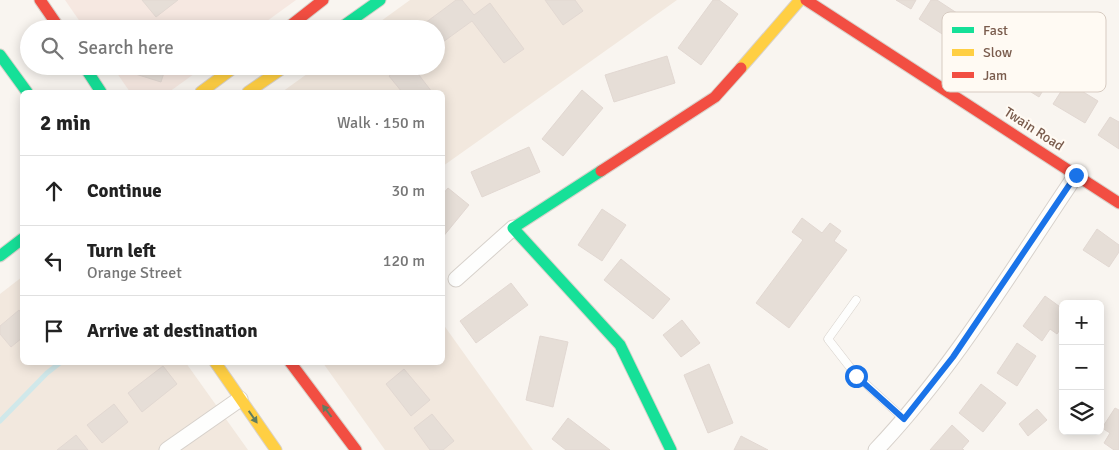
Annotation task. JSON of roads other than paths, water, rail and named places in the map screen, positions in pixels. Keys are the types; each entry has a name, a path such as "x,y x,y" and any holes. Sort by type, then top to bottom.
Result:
{"street":[{"path":"40,0 54,20"},
{"path":"297,20 323,0"},
{"path":"352,20 380,0"},
{"path":"456,279 513,228 715,97 800,0"},
{"name":"Twain Road","path":"806,0 942,88"},
{"path":"0,55 26,90"},
{"path":"90,75 100,90"},
{"path":"204,90 224,75"},
{"path":"251,90 273,75"},
{"name":"Twain Road","path":"948,92 1119,202"},
{"path":"876,450 904,419 953,357 1076,175"},
{"path":"513,228 620,345 670,450"},
{"path":"0,256 20,240"},
{"path":"217,365 276,450"},
{"path":"292,365 356,450"},
{"path":"167,450 240,400"}],"lane":[{"path":"856,300 828,339 856,376 904,419"}],"waterway":[{"path":"0,421 57,365"}]}
